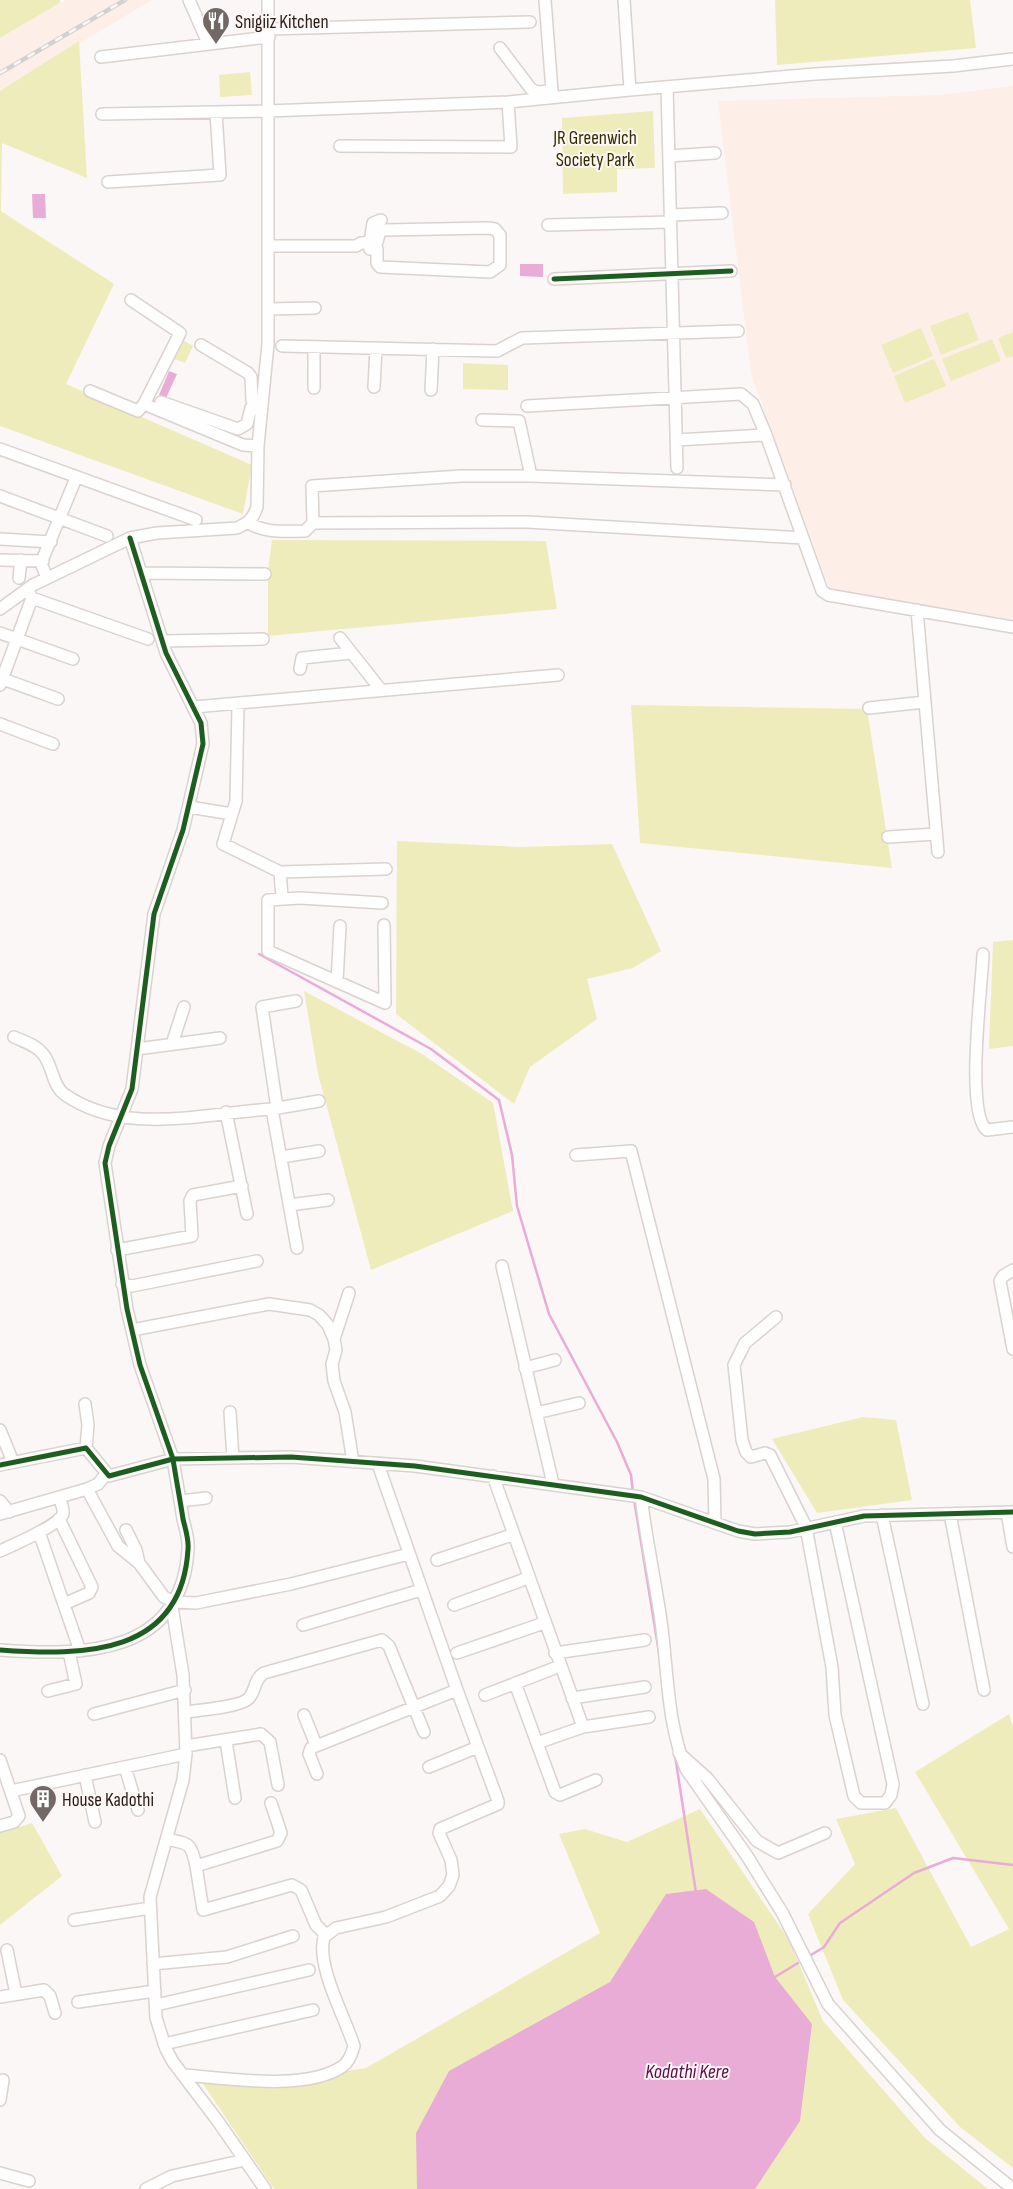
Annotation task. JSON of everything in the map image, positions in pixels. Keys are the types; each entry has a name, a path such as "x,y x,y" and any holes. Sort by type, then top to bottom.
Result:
{"street":[{"path":"189,0 208,43"},
{"path":"161,402 238,429 247,424 257,405 268,344 268,0"},
{"path":"545,0 552,91"},
{"path":"624,0 630,87"},
{"path":"101,57 269,33 530,22"},
{"path":"500,48 531,89 537,92 667,87 1013,60"},
{"path":"102,114 268,111 508,102 630,87"},
{"path":"667,87 677,468"},
{"path":"340,146 511,147 508,102"},
{"path":"108,182 220,175 216,112"},
{"path":"669,156 715,153"},
{"path":"548,225 671,219 722,213"},
{"path":"381,220 373,223 374,245 377,263 380,267 490,272 500,265 500,234 495,230 488,228 384,230 380,231 374,245 372,270 381,273"},
{"path":"268,246 356,246 361,249 374,245"},
{"path":"554,279 732,271"},
{"path":"90,391 138,411 144,404 180,333 131,300"},
{"path":"268,309 315,308"},
{"path":"282,346 496,351 522,338 738,331"},
{"path":"0,609 30,594 47,578 130,538 157,532 237,528 249,523 258,508 257,405 251,377 248,373 201,346"},
{"path":"314,347 314,388"},
{"path":"374,387 376,348"},
{"path":"432,390 433,349"},
{"path":"527,406 741,394 753,404 766,435 822,591 828,595 1013,627"},
{"path":"144,404 243,445 258,446"},
{"path":"482,420 519,421 531,476"},
{"path":"676,440 766,435"},
{"path":"0,449 196,520"},
{"path":"313,523 312,486 461,476 531,476 785,486"},
{"path":"47,578 41,563 76,478"},
{"path":"0,496 107,536"},
{"path":"249,523 271,532 305,531 313,523 527,522 803,538"},
{"path":"0,1650 75,1651 98,1649 137,1637 158,1623 173,1604 181,1588 188,1548 173,1459 140,1365 122,1284 105,1164 132,1088 154,914 189,807 203,744 201,723 176,676 162,641 130,538"},
{"path":"0,540 51,542"},
{"path":"0,560 43,560"},
{"path":"19,578 21,560"},
{"path":"141,573 265,574"},
{"path":"30,594 17,639 1,681 58,699"},
{"path":"30,594 148,639"},
{"path":"917,610 938,852"},
{"path":"0,633 73,659"},
{"path":"340,638 382,690"},
{"path":"162,641 263,639"},
{"path":"300,669 302,658 351,653"},
{"path":"194,708 558,675"},
{"path":"869,708 925,702"},
{"path":"238,705 236,801 223,844 280,872 386,869"},
{"path":"0,724 53,744"},
{"path":"189,807 232,814"},
{"path":"888,837 936,834"},
{"path":"280,872 282,897"},
{"path":"382,903 282,897 268,900 268,952 385,1003 384,926"},
{"path":"337,982 340,926"},
{"path":"983,954 975,1055 977,1112 979,1122 987,1130 1013,1128"},
{"path":"296,1001 262,1006 281,1157 297,1248"},
{"path":"172,1044 184,1007"},
{"path":"14,1038 34,1046 43,1054 62,1092 81,1103 121,1118 153,1120 319,1102"},
{"path":"137,1049 220,1038"},
{"path":"226,1112 248,1214"},
{"path":"281,1157 319,1151"},
{"path":"576,1155 631,1151 714,1480 715,1523"},
{"path":"117,1250 192,1236 190,1201 193,1194 242,1186"},
{"path":"289,1205 328,1200"},
{"path":"122,1284 132,1286 257,1261"},
{"path":"502,1266 553,1484"},
{"path":"1013,1270 1003,1276 1000,1281 1010,1314 1013,1349"},
{"path":"334,1340 348,1293"},
{"path":"132,1330 269,1304 314,1313 328,1325 334,1340 336,1350 332,1364 334,1381 345,1412 353,1462"},
{"path":"776,1317 745,1343 734,1365 742,1440 746,1452 751,1457 766,1453 770,1455 806,1527 832,1667 835,1715 854,1796 861,1803 886,1804 891,1796 893,1784 835,1522"},
{"path":"525,1368 556,1360"},
{"path":"536,1413 579,1403"},
{"path":"85,1404 88,1425 86,1448 109,1476 173,1459 290,1457 378,1464 493,1476 642,1497 738,1531 756,1534 790,1532 806,1527 882,1515 1010,1512 1013,1547"},
{"path":"230,1412 233,1458"},
{"path":"0,1430 14,1462"},
{"path":"0,1465 86,1448"},
{"path":"184,2075 292,2082 316,2077 344,2066 352,2055 354,2046 345,2027 321,1954 326,1935 336,1928 386,1917 440,1896 449,1886 453,1876 451,1860 439,1834 440,1830 494,1806 498,1801 378,1464"},
{"path":"0,1501 4,1513 60,1499 98,1484 106,1474"},
{"path":"493,1476 512,1535 583,1727"},
{"path":"87,1489 118,1546 139,1563 164,1597 173,1604 196,1603 291,1584 409,1554"},
{"path":"642,1497 679,1753 686,1769 747,1856 783,1914 828,2004 940,2130 1013,2188"},
{"path":"180,1501 206,1498"},
{"path":"0,1552 40,1532 59,1519 64,1512 60,1499"},
{"path":"950,1514 984,1690"},
{"path":"882,1515 923,1704"},
{"path":"59,1519 92,1587 90,1594 64,1604"},
{"path":"126,1530 136,1550 139,1563"},
{"path":"40,1532 64,1604 75,1651 76,1684 71,1687 48,1691"},
{"path":"437,1560 512,1535"},
{"path":"454,1605 528,1578"},
{"path":"303,1626 422,1590"},
{"path":"173,1604 186,1712 186,1750 183,1780 150,1897 156,2018 164,2044 173,2062 265,2189"},
{"path":"457,1653 544,1623"},
{"path":"186,1712 242,1702 250,1697 256,1680 264,1673 382,1640 389,1646 424,1732"},
{"path":"555,1653 645,1640"},
{"path":"486,1695 560,1666"},
{"path":"515,1683 557,1794 596,1780"},
{"path":"572,1698 645,1686"},
{"path":"94,1714 184,1690"},
{"path":"317,1774 309,1754 311,1748 316,1745 457,1690"},
{"path":"304,1715 316,1745"},
{"path":"537,1743 583,1727 649,1717"},
{"path":"11,1791 126,1767 186,1750 261,1734 270,1742 278,1785"},
{"path":"226,1741 235,1798"},
{"path":"429,1767 478,1747"},
{"path":"679,1753 707,1778 763,1846 778,1853 825,1833"},
{"path":"0,1760 19,1816 14,1822 0,1826"},
{"path":"126,1767 138,1810"},
{"path":"85,1775 95,1822"},
{"path":"196,1866 277,1841 281,1833 271,1803"},
{"path":"166,1839 188,1844 193,1848 203,1910 292,1885 300,1890 312,1919 326,1935"},
{"path":"74,1920 150,1908"},
{"path":"153,1964 227,1957 293,1936"},
{"path":"7,1950 16,1994"},
{"path":"156,2005 309,1970"},
{"path":"0,1997 44,1990 50,1996 55,2013"},
{"path":"78,2002 155,1991"},
{"path":"164,2044 313,2010"},
{"path":"0,2100 3,2080"},
{"path":"146,2189 172,2176 245,2160"},
{"path":"0,2173 29,2181"}],"shaded area":[{"path":"66,0 152,0 0,91 0,38"},
{"path":"1013,86 1013,619 831,592 751,374 718,101 941,95"}],"green space":[{"path":"0,0 60,0 60,3 0,38"},
{"path":"775,0 970,0 976,48 777,65"},
{"path":"79,41 87,178 2,143 1,211 114,284 66,384 252,465 243,514 0,426 0,91"},
{"path":"250,72 252,95 220,97 219,75"},
{"name":"JR Greenwich Society Park","path":"653,111 655,168 617,169 617,192 563,194 562,118"},
{"path":"968,312 979,340 941,355 930,326"},
{"path":"921,328 933,356 893,373 881,345"},
{"path":"1013,332 1013,356 1006,358 998,338"},
{"path":"992,339 1001,361 951,381 942,359"},
{"path":"184,341 193,346 185,363 174,359"},
{"path":"934,359 946,386 905,403 894,376"},
{"path":"463,363 508,365 508,390 463,389"},
{"path":"272,540 546,541 557,609 268,636 268,570"},
{"path":"631,705 867,709 892,868 640,843"},
{"path":"397,841 519,847 612,844 661,951 633,968 587,979 597,1019 530,1067 514,1104 396,1014"},
{"path":"1013,940 1013,1046 989,1049 993,942"},
{"path":"304,991 422,1054 493,1103 513,1211 371,1270 318,1074"},
{"path":"863,1417 896,1420 912,1500 817,1513 772,1439"},
{"path":"1009,1714 1013,1727 1013,2168 960,2127 843,2000 808,1914 855,1864 836,1819 896,1808 971,1947 1009,1929 915,1772"},
{"path":"700,1809 789,1940 823,2021 925,2138 988,2189 274,2189 203,2084 321,2075 366,2068 600,1933 559,1834 585,1829 627,1842"},
{"path":"32,1823 62,1876 0,1925 0,1833"}],"water":[{"path":"32,194 45,194 46,218 33,218"},
{"path":"520,264 543,264 543,277 520,276"},
{"path":"169,371 177,374 166,398 159,395"},
{"name":"Kodathi Kere","path":"706,1889 754,1922 775,1977 812,2024 800,2121 755,2189 417,2189 416,2133 449,2071 610,1982 666,1894"}],"waterway":[{"path":"259,954 431,1049 499,1100 512,1155 517,1206 549,1314 617,1442 631,1475 633,1493"},
{"path":"634,1499 660,1659"},
{"path":"675,1755 696,1893"},
{"path":"811,1955 824,1947 840,1923 914,1873 953,1858 1013,1865"},
{"path":"775,1977 798,1963"}],"railway":[{"path":"0,73 125,0"}],"cycle path":[{"path":"554,279 731,271"},
{"path":"0,1465 86,1448 109,1476 173,1459 140,1365 127,1309 105,1163 109,1146 132,1089 154,914 183,830 203,744 201,723 166,653 130,538"},
{"path":"0,1650 64,1652 94,1649 123,1642 148,1630 168,1611 182,1584 188,1549 173,1459 291,1457 415,1466 641,1497 738,1531 755,1534 790,1532 864,1516 1013,1512"}],"place":[{"name":"Snigiiz Kitchen","path":"216,45"},
{"name":"House Kadothi","path":"43,1823"}]}
